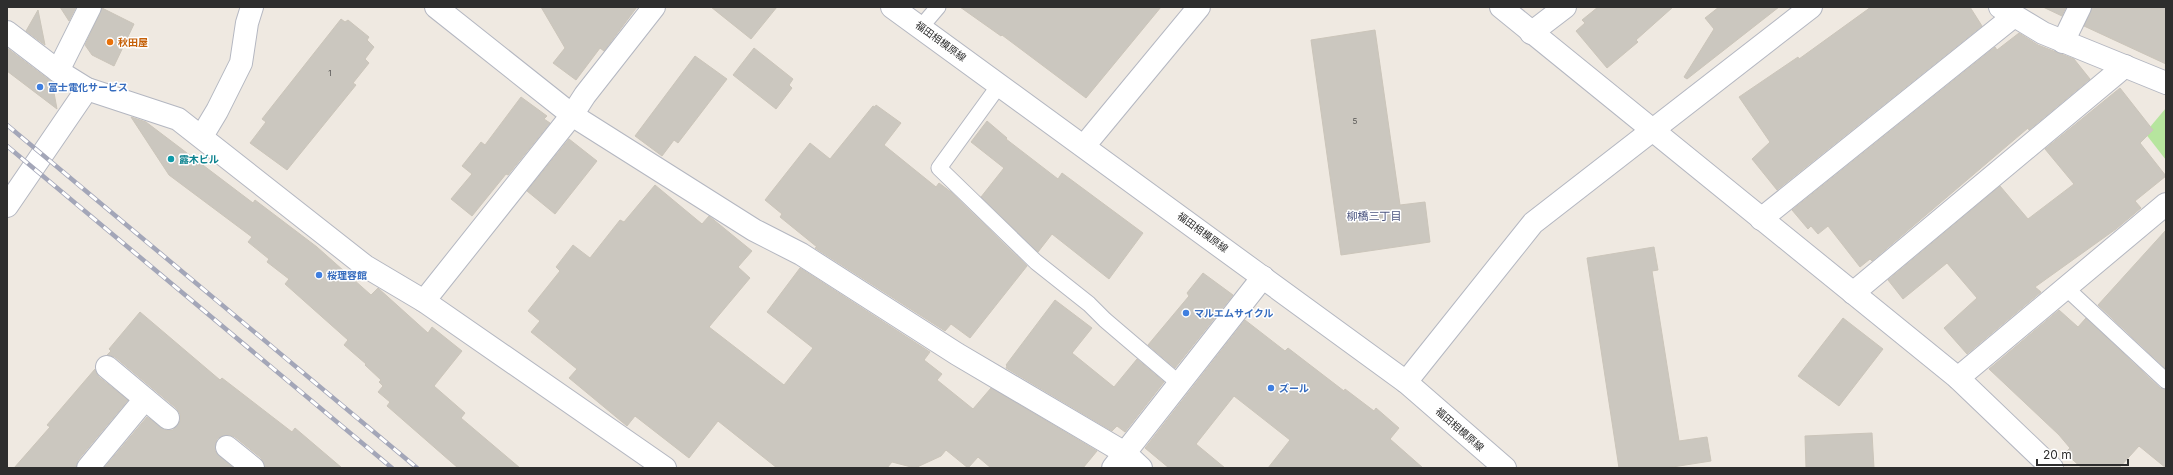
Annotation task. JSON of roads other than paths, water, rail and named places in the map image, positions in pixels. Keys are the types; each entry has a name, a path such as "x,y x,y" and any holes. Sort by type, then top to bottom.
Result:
{"street":[{"path":"58,71 90,7"},
{"path":"202,136 217,111 241,62 247,23 252,7"},
{"path":"436,7 572,115 754,230 802,254 1119,460 1141,468"},
{"path":"424,301 572,115 585,95 654,7"},
{"name":"福田相模原線","path":"892,7 1000,84 1406,382 1505,468"},
{"path":"1084,146 1199,7"},
{"path":"1501,7 1531,33 1958,378 2052,468"},
{"path":"1531,33 1565,7"},
{"path":"1406,382 1533,223 1811,7"},
{"path":"2063,42 2080,7"},
{"path":"1761,219 2007,12 2063,42 2166,84"},
{"path":"7,32 58,71 87,89 178,119 202,136 365,266 424,301 665,468"},
{"path":"1853,293 2125,66"},
{"path":"7,206 87,89"},
{"path":"1958,378 2166,204"},
{"path":"1119,460 1263,277"},
{"path":"107,367 168,418"},
{"path":"88,468 145,399"},
{"path":"227,447 253,468"}],"lane":[{"path":"921,27 938,7"},
{"path":"1000,84 939,168 1036,262 1089,304 1105,320 1180,384"},
{"path":"2065,287 2166,381"}],"railway":[{"path":"7,125 417,468"},
{"path":"7,146 392,468"}],"place":[{"name":"秋田屋","path":"110,42"},
{"name":"富士電化サービス","path":"40,87"},
{"name":"露木ビル","path":"171,159"},
{"name":"桜理容館","path":"319,275"},
{"name":"マルエムサイクル","path":"1186,313"},
{"name":"ズール","path":"1271,388"}],"district":[{"name":"柳橋三丁目","path":"1374,216"}]}
